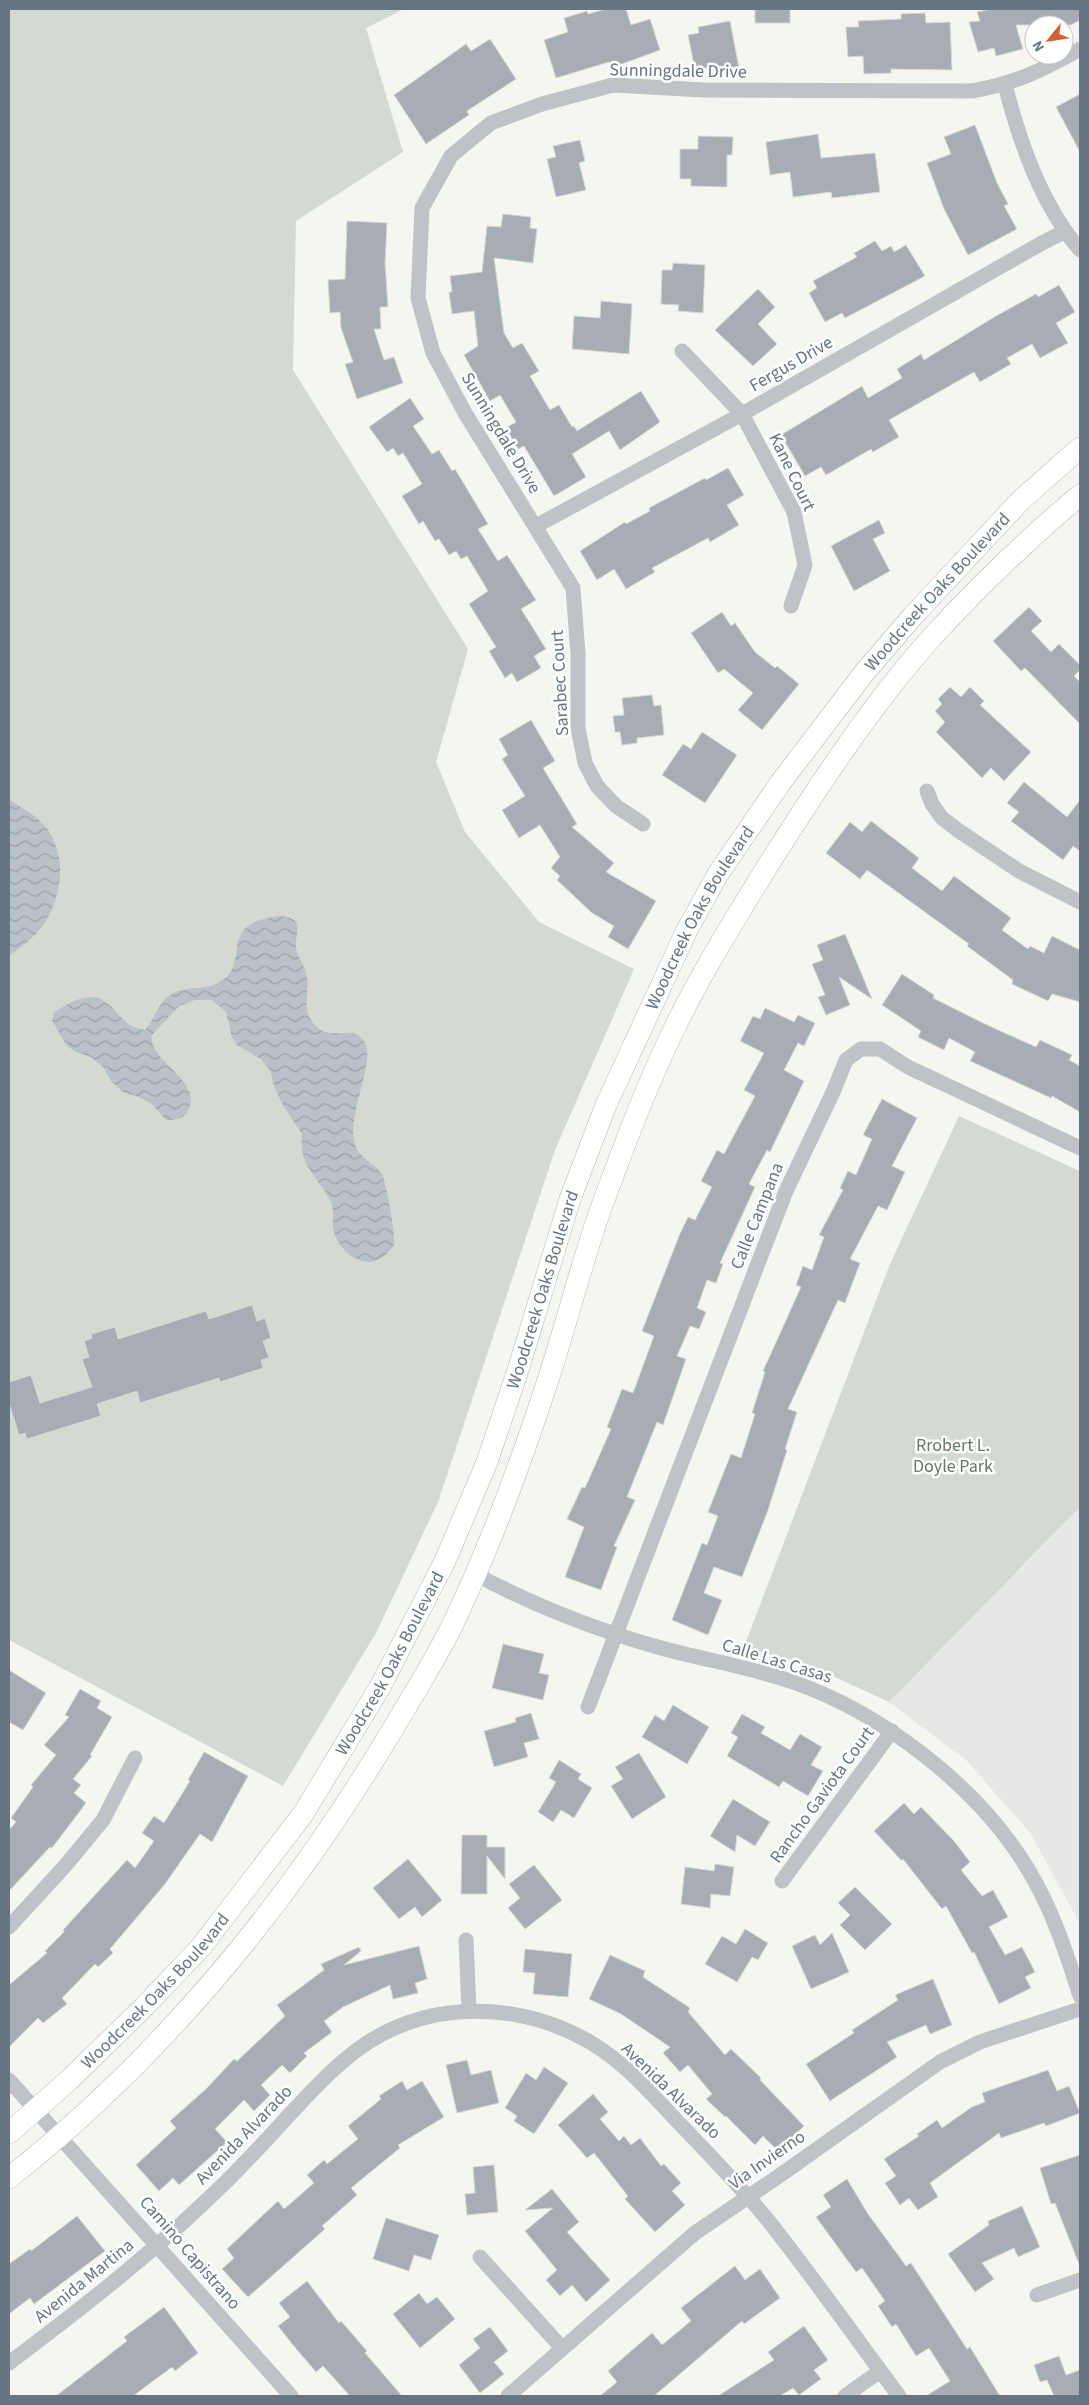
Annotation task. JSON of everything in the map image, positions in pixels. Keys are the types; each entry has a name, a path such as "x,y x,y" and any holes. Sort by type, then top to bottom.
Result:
{"main road":[{"name":"Woodcreek Oaks Boulevard","path":"9,2133 143,2008 201,1947 303,1814 380,1688 445,1561 487,1462 519,1367 570,1199 606,1105 686,932 718,874 817,733 864,673 912,617 1021,500 1080,448"},
{"name":"Woodcreek Oaks Boulevard","path":"9,2178 60,2135 158,2041 224,1968 277,1902 331,1828 378,1754 451,1628 475,1574 516,1471 548,1380 598,1218 633,1123 674,1028 717,946 810,798 886,693 932,637 1002,566 1080,495"},
{"path":"445,1561 475,1574"}],"street":[{"name":"Sunningdale Drive","path":"536,526 465,413 433,353 418,298 422,208 451,156 491,123 542,104 613,85 703,90 972,91 1005,85 1040,71 1080,49"},
{"path":"1005,85 1029,163 1064,232 1080,250"},
{"name":"Fergus Drive","path":"536,526 742,414 1042,242 1064,232"},
{"name":"Kane Court","path":"682,351 742,414 794,512 805,565 791,606"},
{"name":"Sarabec Court","path":"536,526 573,588 578,654 578,728 585,763 596,786 616,806 643,824"},
{"path":"927,791 932,804 942,818 958,831 1019,871 1080,902"},
{"name":"Calle Campana","path":"588,1707 786,1191 834,1090 846,1060 861,1049 880,1048 908,1067 1080,1148"},
{"name":"Calle Las Casas","path":"475,1574 496,1585 616,1634 793,1682 831,1696 892,1731 951,1778 1004,1835 1026,1866 1058,1930 1080,1996"},
{"name":"Rancho Gaviota Court","path":"782,1881 892,1731"},
{"path":"9,1927 65,1866 103,1820 135,1758"},
{"path":"466,1940 469,2010"},
{"name":"Via Invierno","path":"508,2396 666,2256 695,2233 940,2062 980,2042 1080,2009"},
{"name":"Avenida Alvarado","path":"158,2245 238,2169 343,2060 366,2043 414,2021 442,2013 469,2010 498,2011 527,2016 560,2027 590,2043 616,2060 640,2081 748,2197 899,2396"},
{"name":"Camino Capistrano","path":"9,2080 291,2396"},
{"name":"Avenida Martina","path":"9,2363 112,2284 158,2245"},
{"path":"480,2257 562,2348"},
{"path":"1037,2295 1080,2280"},
{"path":"845,2396 880,2371"}],"shaded area":[{"path":"1080,1507 1080,1924 1031,1834 967,1761 889,1702"}],"green space":[{"path":"9,9 404,9 366,28 403,152 296,221 293,370 468,649 436,762 465,832 539,922 634,969 555,1150 438,1502 376,1633 283,1786 9,1640"},
{"name":"Rrobert L. Doyle Park","path":"959,1116 1080,1171 1080,1507 889,1702 809,1665 744,1647 890,1264"}],"water":[{"path":"9,799 39,820 52,836 60,865 60,880 52,909 45,922 33,937 9,956"},
{"path":"279,916 288,917 297,923 296,948 307,976 307,1010 311,1020 317,1028 324,1032 353,1034 360,1037 365,1043 367,1064 356,1108 353,1136 358,1151 376,1167 384,1179 394,1239 394,1244 390,1251 374,1262 355,1258 341,1246 335,1235 331,1201 309,1169 303,1154 302,1134 281,1102 270,1070 261,1059 237,1045 232,1037 226,1012 212,1000 195,1000 179,1006 151,1036 157,1052 182,1080 190,1095 191,1104 187,1112 183,1117 175,1120 166,1120 152,1104 123,1092 111,1081 104,1068 91,1057 76,1052 67,1046 52,1021 54,1012 60,1008 80,999 94,997 107,1003 133,1027 145,1030 165,999 175,992 214,985 229,974 234,964 240,935 247,927 259,920"}],"building":[{"path":"606,9 626,9 631,25 650,19 660,50 611,68 609,62 556,78 544,40 568,32 564,18 587,11 588,14"},
{"path":"755,9 790,9 790,23 755,23"},
{"path":"991,9 1080,9 1080,20 1074,23 1074,15 1024,15 1024,25 1016,25 1023,49 996,56 994,48 978,52 969,22 980,21 977,12"},
{"path":"925,13 926,23 950,22 952,70 891,69 891,73 864,74 863,56 848,57 846,27 859,27 858,21 901,19 901,14"},
{"path":"730,21 739,68 714,73 713,67 695,70 688,35 699,33 698,27"},
{"path":"490,39 516,79 467,111 469,115 426,144 394,95 466,44 471,51"},
{"path":"1080,94 1080,152 1056,107"},
{"path":"975,125 997,183 1008,204 1004,206 1017,229 968,255 944,209 927,163 951,154 944,137"},
{"path":"818,134 821,158 875,153 880,192 832,198 831,192 793,197 790,172 770,175 766,142"},
{"path":"698,136 733,137 732,155 727,155 727,187 691,186 691,179 680,179 680,149 698,149"},
{"path":"580,140 585,161 579,163 586,190 556,197 547,159 556,157 553,146"},
{"path":"503,214 531,217 530,228 537,229 533,263 494,258 504,333 513,348 522,343 539,371 530,376 550,410 559,405 572,427 574,426 577,431 641,391 660,422 620,450 609,431 572,454 586,477 554,496 524,446 518,449 506,428 516,422 500,395 490,401 464,355 478,346 474,311 452,314 449,292 452,292 450,276 482,272 487,226 501,227"},
{"path":"347,221 387,223 385,263 388,307 380,307 381,329 374,329 384,360 394,357 403,383 357,399 345,364 353,362 341,328 340,312 330,313 328,280 345,279"},
{"path":"875,241 882,251 891,246 894,252 906,245 925,276 845,318 842,313 825,322 809,293 817,288 813,281 857,257 854,253"},
{"path":"673,263 705,265 703,313 678,311 679,305 661,304 662,270 672,270"},
{"path":"1059,285 1075,312 1056,323 1068,343 1040,358 1032,344 1007,358 1011,364 980,382 974,372 889,420 899,437 873,452 871,449 826,475 821,467 805,476 781,435 862,386 868,398 902,378 897,369 921,354 924,360 996,316 1036,294 1038,297"},
{"path":"758,289 775,307 758,324 777,344 753,366 715,330"},
{"path":"601,301 632,304 629,354 572,349 574,316 600,318"},
{"path":"410,398 424,419 413,426 432,454 439,450 452,471 455,469 488,524 478,529 498,561 507,555 536,600 521,609 546,649 534,656 541,668 517,682 512,673 505,678 489,651 496,647 469,604 488,591 467,556 461,559 456,551 449,555 439,539 435,541 423,521 419,524 402,496 422,484 403,453 398,456 393,448 387,452 369,427"},
{"path":"728,468 744,495 727,505 739,525 710,542 708,538 652,568 655,572 626,589 614,569 597,580 580,551 625,522 626,524 650,511 649,508"},
{"path":"879,520 885,533 873,539 890,571 854,591 831,546"},
{"path":"1029,607 1042,621 1031,631 1051,652 1059,644 1080,665 1080,670 1074,676 1080,682 1080,724 1025,668 1021,671 993,641"},
{"path":"722,612 731,626 735,623 755,652 775,668 777,666 799,684 762,730 738,710 753,693 724,669 718,673 691,633"},
{"path":"950,687 961,697 970,687 984,701 980,705 1031,752 1004,781 991,768 982,778 936,732 945,722 935,711 942,704 938,699"},
{"path":"652,695 654,706 661,705 664,735 637,738 637,743 622,745 620,732 615,732 613,716 624,715 622,698"},
{"path":"531,720 555,761 543,768 577,824 572,827 614,863 606,872 656,901 628,949 608,937 614,926 592,913 557,880 560,876 551,868 560,857 540,825 519,838 502,810 525,796 502,759 508,755 499,739"},
{"path":"702,732 737,755 705,803 662,775 683,744 691,749"},
{"path":"1024,782 1067,817 1080,800 1080,851 1073,846 1063,860 1011,821 1019,812 1007,803"},
{"path":"871,821 919,858 912,868 942,891 954,876 1011,918 1002,930 1028,949 1030,946 1044,953 1052,936 1080,950 1080,1002 1052,994 1048,1001 1012,984 1013,980 967,946 969,944 867,870 860,879 826,853 850,822 862,832"},
{"path":"845,934 872,999 839,977 850,1005 826,1015 818,997 825,995 812,964 823,960 817,945"},
{"path":"902,974 934,995 933,998 987,1025 1036,1047 1040,1040 1072,1055 1069,1060 1080,1066 1080,1112 1052,1096 1051,1098 970,1061 975,1052 949,1038 944,1050 918,1037 921,1031 882,1005"},
{"path":"765,1008 794,1022 798,1015 815,1023 804,1046 798,1043 784,1070 804,1081 770,1152 767,1150 749,1184 755,1187 720,1263 723,1264 716,1283 707,1280 697,1308 706,1312 699,1329 690,1326 677,1356 686,1359 663,1425 657,1422 627,1497 635,1500 614,1546 617,1547 601,1590 565,1577 584,1527 567,1519 582,1487 585,1488 611,1429 607,1427 622,1389 633,1393 654,1336 642,1331 688,1217 695,1220 712,1187 701,1181 717,1150 724,1154 755,1096 744,1090 764,1053 740,1041 753,1016 760,1019"},
{"path":"882,1099 917,1118 892,1166 905,1172 887,1210 878,1206 850,1259 860,1263 845,1303 838,1300 788,1409 797,1412 785,1449 787,1450 768,1510 742,1577 714,1567 704,1593 722,1600 708,1635 672,1620 702,1543 707,1545 718,1516 708,1512 731,1454 741,1458 755,1414 752,1413 765,1372 763,1371 801,1287 796,1285 803,1266 812,1270 824,1237 819,1235 843,1190 840,1188 848,1171 856,1175 872,1139 863,1135"},
{"path":"252,1305 257,1321 265,1318 271,1338 263,1341 269,1358 261,1360 263,1368 220,1382 219,1378 140,1403 137,1391 97,1404 101,1416 27,1439 25,1433 19,1435 9,1403 9,1382 31,1375 40,1403 92,1387 82,1359 89,1357 84,1341 92,1338 91,1334 115,1327 118,1339 206,1311 209,1319"},
{"path":"503,1644 544,1654 539,1673 549,1675 543,1700 492,1688"},
{"path":"9,1670 46,1693 23,1730 9,1722"},
{"path":"80,1689 101,1701 97,1708 112,1717 90,1755 92,1756 73,1779 81,1785 74,1793 86,1803 52,1848 50,1847 9,1891 9,1830 16,1822 11,1818 33,1787 31,1785 56,1755 44,1745 69,1717 65,1715"},
{"path":"673,1705 709,1727 687,1764 642,1737 655,1715 664,1721"},
{"path":"531,1713 539,1739 524,1743 528,1757 494,1767 484,1731 516,1722 515,1718"},
{"path":"742,1714 765,1727 761,1733 790,1750 800,1734 822,1747 811,1765 823,1771 808,1796 783,1781 779,1787 727,1756 738,1737 731,1733"},
{"path":"204,1752 248,1776 212,1842 200,1834 165,1884 110,1949 113,1953 98,1967 95,1964 62,1998 67,2004 43,2023 38,2018 9,2047 9,1985 47,1953 45,1951 64,1932 63,1930 127,1860 135,1868 154,1841 142,1833 154,1816 164,1823 190,1781 188,1780"},
{"path":"639,1753 666,1797 632,1819 611,1786 623,1779 615,1767"},
{"path":"559,1760 581,1774 578,1779 592,1788 574,1818 561,1810 553,1822 538,1812 556,1782 549,1778"},
{"path":"733,1799 770,1822 755,1846 737,1835 735,1852 710,1836"},
{"path":"904,1803 914,1814 921,1807 954,1841 970,1862 961,1870 982,1896 993,1890 1008,1917 989,1927 1005,1955 1022,1947 1035,1972 1025,1977 1031,1988 999,2004 974,1952 972,1953 946,1906 942,1909 903,1859 902,1861 874,1831"},
{"path":"462,1835 487,1835 487,1847 505,1847 505,1879 487,1856 487,1894 461,1894"},
{"path":"408,1859 442,1900 422,1917 415,1907 399,1919 373,1888"},
{"path":"715,1864 734,1867 730,1896 711,1894 710,1908 681,1904 685,1867 714,1871"},
{"path":"534,1865 562,1900 525,1929 508,1908 520,1898 509,1884"},
{"path":"855,1887 892,1924 865,1950 840,1925 850,1915 838,1903"},
{"path":"745,1929 768,1943 758,1960 752,1957 737,1982 705,1964 722,1936 736,1944"},
{"path":"832,1933 849,1972 811,1989 792,1946 815,1935 820,1945"},
{"path":"419,1946 427,1979 415,1983 418,1993 393,1999 390,1985 343,2007 324,2021 332,2032 304,2053 307,2056 290,2073 282,2065 261,2085 270,2095 254,2111 244,2100 215,2129 227,2142 179,2185 173,2178 159,2191 136,2165 176,2128 170,2121 206,2089 234,2059 237,2061 285,2016 277,2005 324,1970 321,1964 359,1947 361,1951 344,1965"},
{"path":"525,1949 572,1954 568,1997 533,1994 535,1973 523,1972"},
{"path":"610,1955 645,1971 643,1977 690,2008 688,2012 725,2055 731,2049 761,2078 760,2080 804,2126 778,2151 763,2136 755,2145 706,2099 712,2094 688,2065 680,2072 663,2053 670,2047 621,2014 589,1999"},
{"path":"933,1979 952,2025 930,2034 926,2025 887,2042 897,2057 830,2101 806,2064 854,2033 852,2030 898,2000 895,1995"},
{"path":"467,2060 471,2075 491,2070 499,2103 457,2113 446,2065"},
{"path":"544,2067 568,2083 534,2134 514,2121 517,2116 505,2108 526,2073 536,2080"},
{"path":"1048,2070 1057,2091 1069,2086 1080,2113 1046,2126 1044,2123 1001,2138 999,2133 930,2183 938,2197 918,2210 909,2198 900,2205 885,2183 896,2176 884,2159 919,2136 917,2134 937,2120 942,2128 972,2107 985,2102 982,2093"},
{"path":"402,2081 407,2090 422,2081 444,2117 398,2145 400,2148 351,2188 357,2195 322,2226 325,2229 248,2297 222,2269 234,2258 227,2249 278,2201 284,2209 314,2183 307,2175 324,2160 327,2164 358,2139 348,2126 381,2099 379,2096"},
{"path":"593,2094 608,2112 600,2119 619,2141 624,2136 631,2145 640,2138 661,2166 664,2164 681,2183 672,2191 685,2205 655,2232 625,2199 628,2196 594,2153 587,2158 558,2125"},
{"path":"1080,2155 1079,2264 1055,2203 1051,2204 1040,2168"},
{"path":"494,2165 498,2212 467,2215 465,2194 475,2193 473,2167"},
{"path":"847,2179 868,2214 906,2266 911,2263 967,2349 970,2347 1000,2396 926,2396 950,2381 929,2348 916,2356 896,2324 892,2327 878,2306 885,2301 862,2268 856,2272 816,2217 831,2207 823,2195"},
{"path":"552,2189 579,2222 567,2232 610,2280 586,2302 572,2285 560,2296 546,2280 557,2270 525,2231 553,2208 525,2210"},
{"path":"1022,2206 1040,2247 1018,2257 1014,2248 982,2263 994,2279 975,2292 948,2254 989,2225 988,2221"},
{"path":"77,2216 105,2251 34,2304 30,2298 9,2314 9,2264 30,2249 31,2251"},
{"path":"386,2218 439,2235 431,2260 414,2255 409,2271 373,2259"},
{"path":"735,2266 745,2280 760,2269 780,2298 744,2324 742,2321 654,2396 600,2396 617,2382 608,2371 652,2333 662,2345 691,2321 681,2308"},
{"path":"307,2281 339,2323 341,2321 367,2351 365,2353 402,2396 350,2396 323,2366 316,2372 293,2345 278,2326 290,2317 279,2303"},
{"path":"419,2293 427,2304 437,2297 455,2319 420,2348 393,2314"},
{"path":"164,2307 198,2353 175,2371 172,2367 133,2396 56,2396 127,2341 124,2337"},
{"path":"804,2326 828,2360 814,2370 821,2379 799,2395 793,2388 780,2396 718,2396 774,2360 768,2352"},
{"path":"490,2327 508,2351 494,2362 504,2374 480,2393 459,2365 480,2348 473,2339"},
{"path":"1059,2356 1066,2375 1080,2370 1080,2396 1054,2396 1047,2380 1040,2382 1034,2365"}]}
